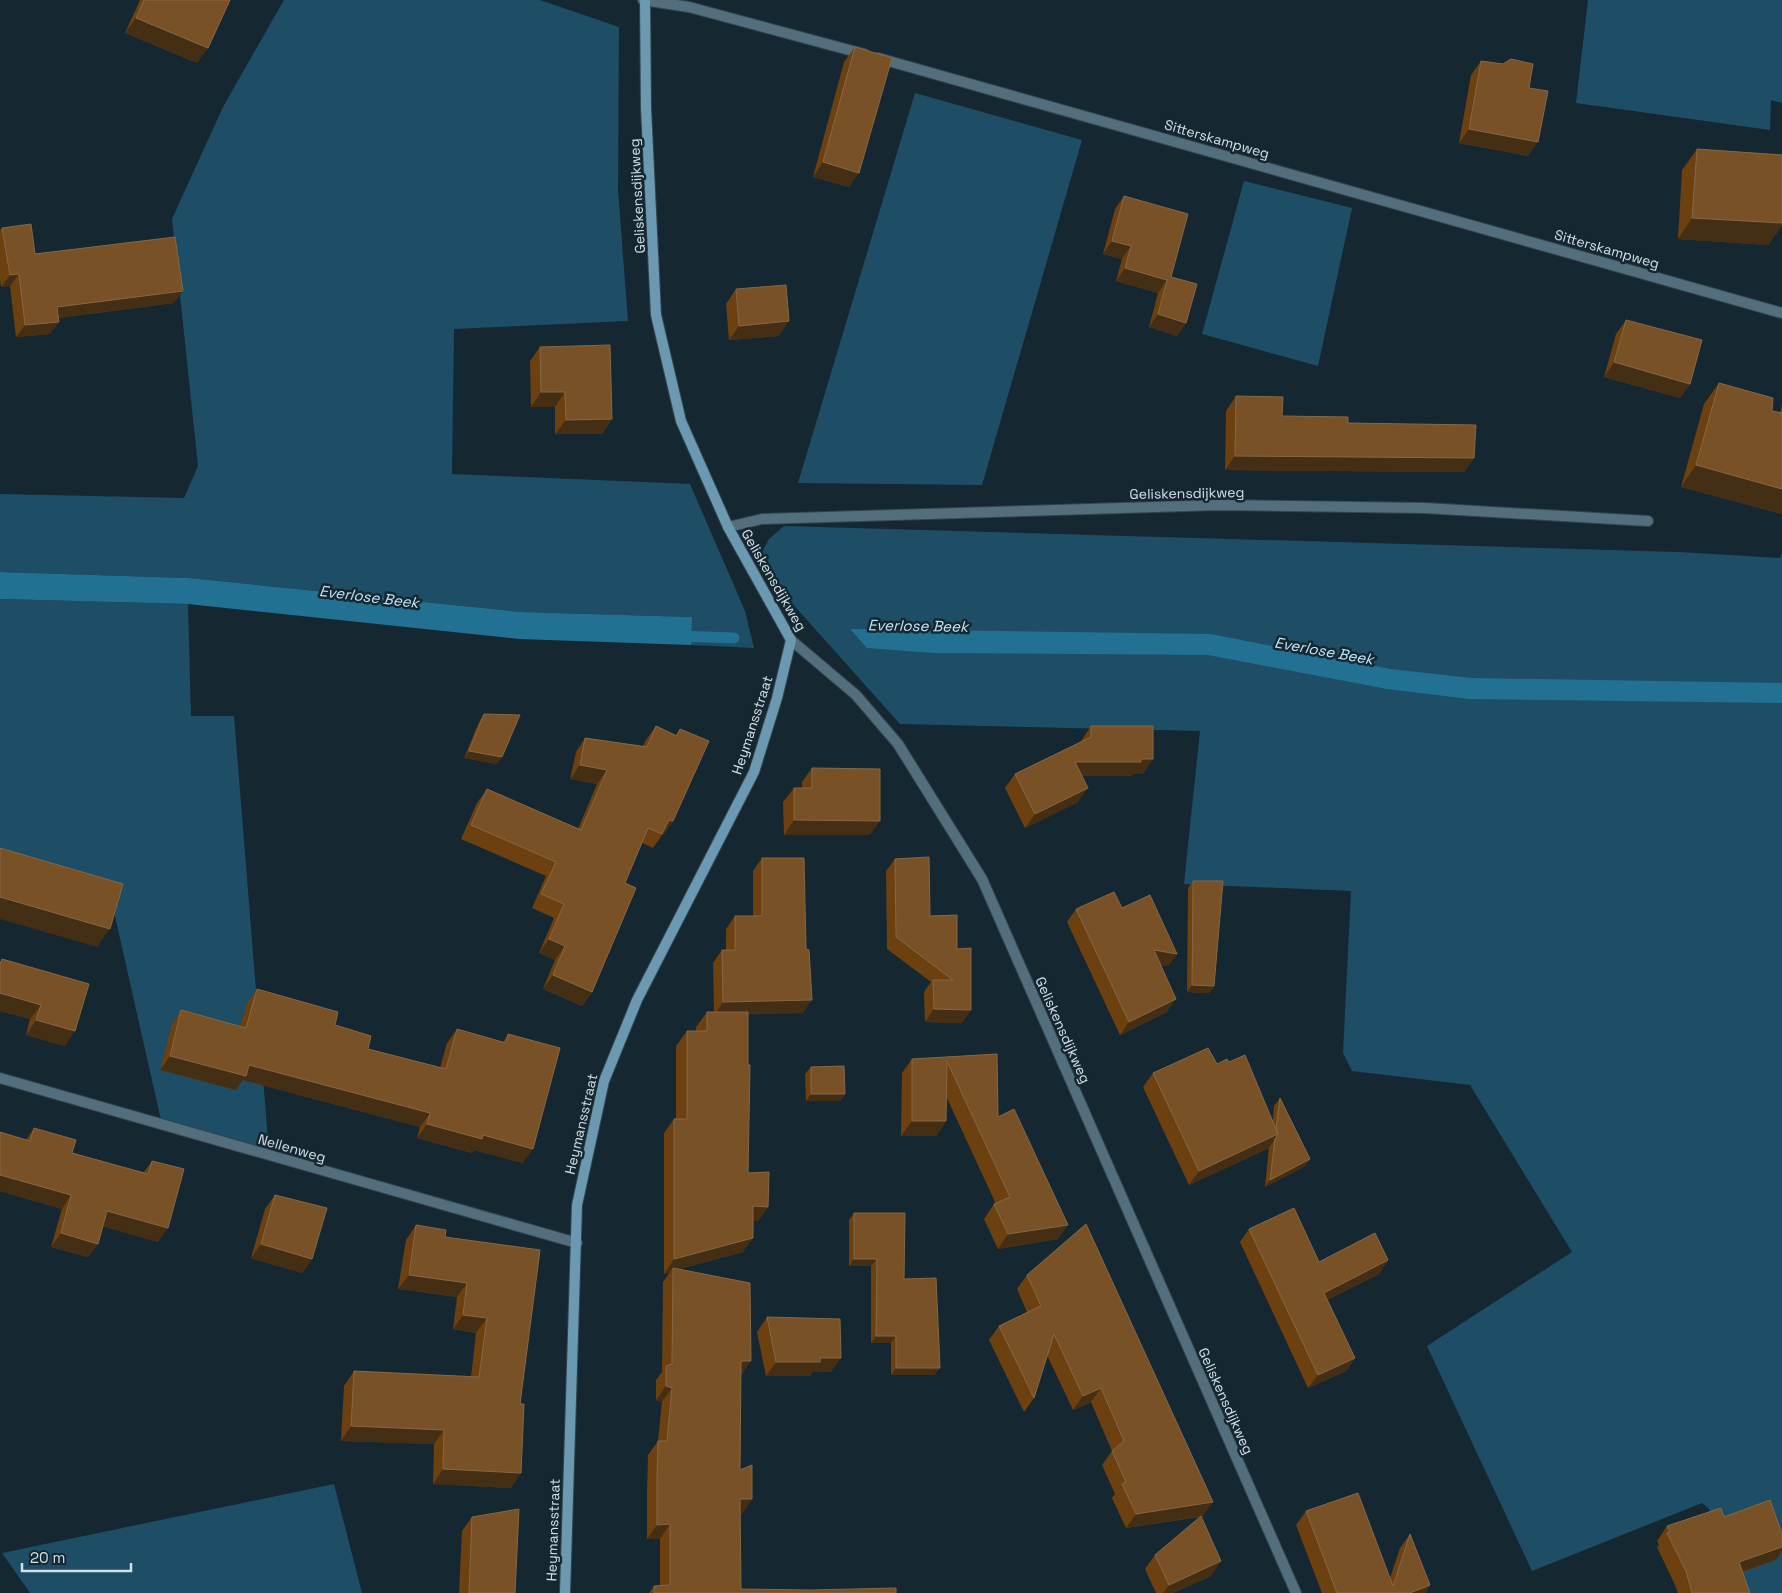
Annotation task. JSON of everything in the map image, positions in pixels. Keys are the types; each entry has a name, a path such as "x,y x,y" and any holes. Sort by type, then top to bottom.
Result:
{"street":[{"name":"Sitterskampweg","path":"644,0 689,7 906,65 1782,313"},
{"name":"Geliskensdijkweg","path":"644,0 646,108 656,315 680,422 728,528 791,640 856,694 898,744 982,879 1296,1593"},
{"name":"Geliskensdijkweg","path":"728,528 762,519 1219,506 1425,508 1648,521"},
{"name":"Heymansstraat","path":"565,1593 577,1206 604,1081 637,1000 754,772 777,698 791,640"},
{"name":"Nellenweg","path":"0,1078 577,1243"}],"shaded area":[{"path":"284,0 540,0 619,27 618,190 628,321 454,329 452,474 690,484 745,611 754,648 691,645 691,617 521,612 189,578 0,572 0,494 184,498 198,466 172,219 223,107"},
{"path":"1588,0 1782,0 1782,103 1771,100 1770,130 1576,103"},
{"path":"915,93 1082,140 982,485 798,483"},
{"path":"1244,181 1352,208 1318,366 1202,334"},
{"path":"784,526 1679,552 1780,558 1782,553 1782,1593 1742,1593 1709,1509 1702,1503 1532,1571 1427,1346 1572,1252 1470,1085 1352,1071 1343,1053 1351,891 1184,884 1200,731 900,724 790,601 760,556 769,539"},
{"path":"0,599 188,604 191,716 234,716 269,1153 161,1120 110,894 0,861"},
{"path":"334,1484 362,1593 30,1593 2,1553"}],"water":[{"path":"0,572 189,578 521,612 692,617 691,645 519,639 188,604 0,599"},
{"path":"850,629 1211,634 1390,669 1471,678 1782,683 1782,703 1469,699 1387,689 1208,655 933,653 867,648"}],"building":[{"path":"144,0 230,0 208,48 136,18"},
{"path":"855,47 892,58 859,173 823,162"},
{"path":"1511,59 1533,64 1529,88 1548,91 1538,142 1469,129 1481,61 1503,64"},
{"path":"1697,149 1782,155 1782,223 1692,218"},
{"path":"1124,196 1188,214 1171,277 1197,284 1186,323 1158,314 1167,280 1125,268 1131,246 1112,241"},
{"path":"31,224 35,254 175,237 183,291 57,307 59,322 25,325 19,274 10,275 2,228"},
{"path":"786,285 789,321 739,326 736,289"},
{"path":"1626,320 1702,340 1690,384 1614,362"},
{"path":"610,345 612,419 566,420 565,392 541,392 540,347"},
{"path":"1719,383 1773,398 1772,411 1782,413 1782,489 1696,465"},
{"path":"1236,396 1283,397 1282,416 1348,417 1348,423 1476,425 1474,458 1235,456"},
{"path":"484,714 520,715 502,757 469,751"},
{"path":"656,726 677,736 680,729 709,741 673,821 669,820 662,834 648,828 625,883 636,888 592,992 553,975 565,946 549,939 564,904 541,894 556,862 471,825 487,789 581,830 607,770 580,765 585,738 647,747"},
{"path":"1091,726 1153,726 1153,759 1141,759 1141,762 1075,762 1088,788 1035,814 1015,774 1091,737"},
{"path":"812,768 880,769 880,821 794,820 794,788 812,788"},
{"path":"0,848 123,884 110,929 0,897"},
{"path":"929,857 930,916 957,915 957,949 971,948 971,1010 934,1009 933,980 953,980 896,937 895,859"},
{"path":"762,858 804,858 806,949 809,950 812,1000 723,1002 722,950 735,950 735,916 762,916"},
{"path":"1193,881 1223,881 1214,986 1192,985"},
{"path":"1114,892 1122,908 1150,895 1177,954 1154,950 1176,999 1129,1022 1076,909"},
{"path":"2,959 89,984 75,1031 36,1020 41,1005 0,993 0,965"},
{"path":"257,989 338,1012 335,1025 371,1036 368,1049 446,1069 457,1029 506,1043 508,1034 560,1048 533,1149 483,1135 482,1139 427,1124 430,1113 249,1065 246,1076 170,1056 181,1010 246,1028"},
{"path":"707,1012 748,1012 748,1065 750,1065 748,1173 769,1172 768,1207 753,1206 753,1238 674,1259 674,1119 687,1119 687,1031 707,1031"},
{"path":"1208,1048 1217,1064 1227,1059 1229,1062 1245,1055 1278,1134 1199,1171 1153,1073"},
{"path":"997,1054 998,1117 1014,1109 1068,1225 1008,1234 994,1204 1010,1197 947,1061 946,1121 912,1121 912,1059"},
{"path":"844,1066 845,1094 811,1094 811,1067"},
{"path":"1280,1098 1310,1159 1270,1180 1275,1139 1278,1134 1276,1128"},
{"path":"34,1128 76,1140 72,1153 148,1174 152,1161 184,1169 168,1228 107,1211 98,1244 61,1233 71,1195 0,1175 0,1132 30,1141"},
{"path":"275,1195 327,1208 312,1259 261,1244"},
{"path":"1294,1208 1319,1262 1375,1233 1388,1260 1324,1293 1355,1358 1318,1375 1249,1229"},
{"path":"854,1213 905,1213 904,1279 936,1278 940,1368 896,1368 896,1336 876,1336 877,1259 854,1259"},
{"path":"1086,1224 1213,1502 1136,1514 1122,1484 1126,1482 1112,1451 1124,1441 1101,1388 1083,1396 1054,1334 1034,1398 999,1326 1041,1306 1027,1275"},
{"path":"416,1225 446,1230 445,1237 540,1250 520,1404 524,1404 521,1473 443,1469 444,1430 351,1426 354,1371 479,1377 487,1318 463,1315 467,1283 409,1275"},
{"path":"673,1268 750,1283 751,1361 741,1361 740,1470 752,1465 752,1499 740,1499 741,1589 896,1588 896,1593 654,1593 654,1586 670,1585 670,1524 657,1525 657,1478 658,1441 667,1441 672,1388 666,1386 666,1366 672,1364"},
{"path":"767,1317 840,1319 841,1358 820,1358 820,1362 776,1362"},
{"path":"1358,1493 1393,1586 1410,1534 1430,1585 1410,1593 1337,1593 1306,1511"},
{"path":"1770,1500 1782,1534 1782,1547 1739,1562 1750,1593 1692,1593 1686,1571 1667,1533 1670,1532 1667,1526 1721,1508 1724,1517"},
{"path":"519,1509 515,1593 469,1593 472,1517"},
{"path":"1201,1516 1221,1561 1169,1585 1155,1555"}],"waterway":[{"name":"Everlose Beek","path":"677,636 734,638"}]}
